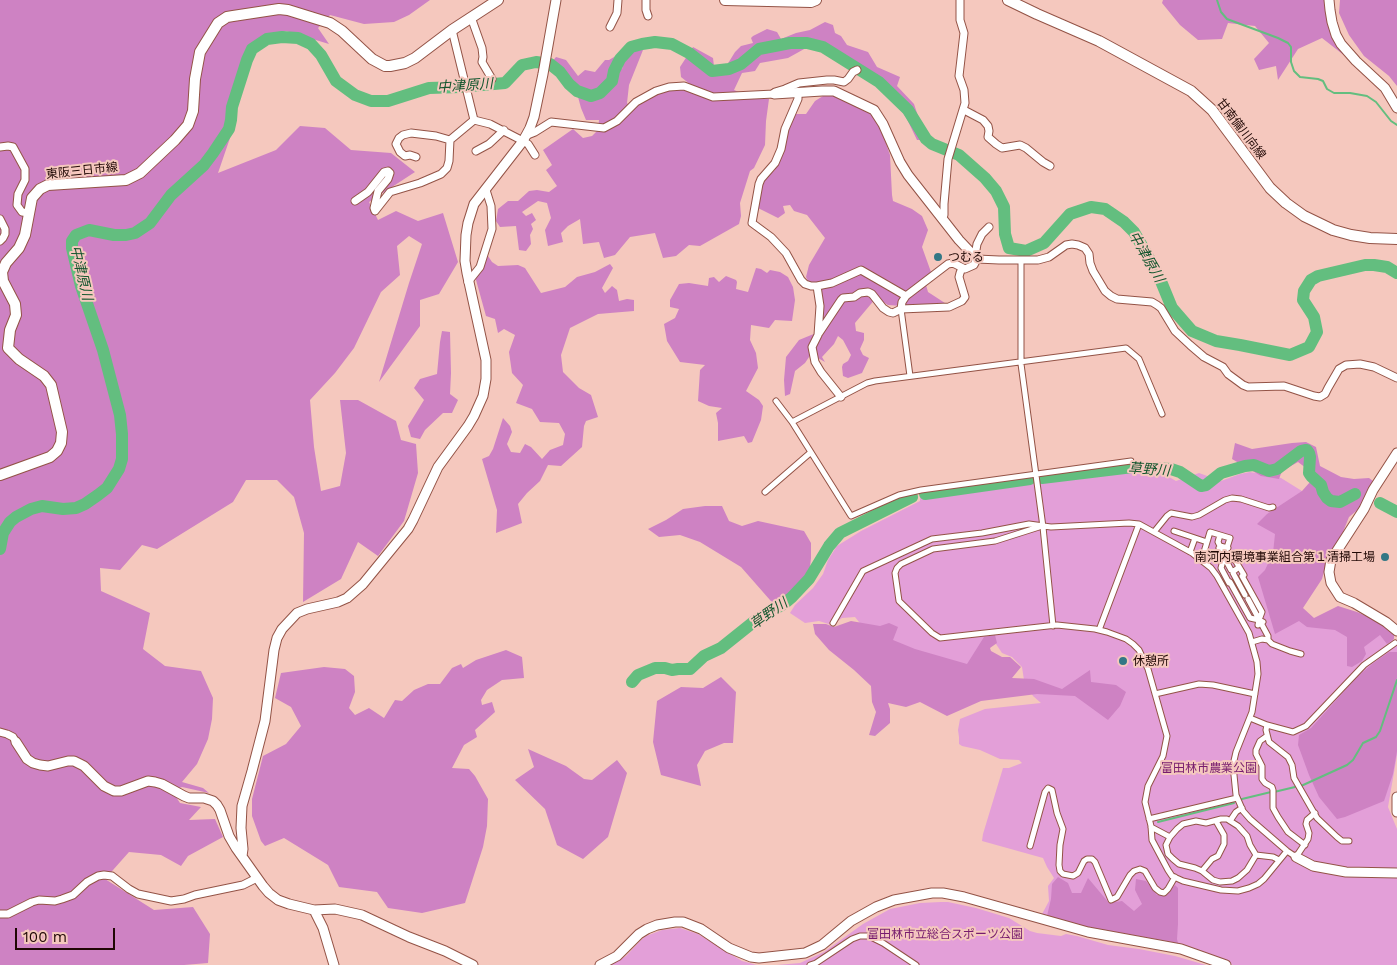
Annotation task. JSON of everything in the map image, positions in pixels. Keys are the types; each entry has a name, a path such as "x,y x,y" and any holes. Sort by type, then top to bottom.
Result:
{"main road":[{"name":"東阪三日市線","path":"0,475 50,457 61,444 62,432 51,385 44,376 19,359 8,348 10,330 16,315 15,304 3,281 2,272 19,248 25,235 32,198 40,188 48,185 126,180 140,173 176,140 188,125 193,111 194,79 200,52 218,23 227,17 279,9 317,18 330,23 342,31 372,59 385,66 390,66 405,63 415,58 452,30 498,0"},
{"path":"725,0 811,2 816,0"},
{"name":"甘南備川向線","path":"1008,0 1099,41 1191,91 1212,110 1270,188 1304,216 1322,225 1351,235 1397,239"}],"street":[{"path":"242,856 242,806 264,721 277,638 282,629 297,613 307,608 338,602 347,598 363,584 408,529 438,467 468,426 483,396 486,379 486,360 468,282 465,261 466,235 474,204 524,138 534,117 556,0"},
{"path":"610,27 617,13 618,0"},
{"path":"646,0 648,16"},
{"path":"942,218 944,215 948,159 964,110 965,95 959,76 964,33 960,20 960,0"},
{"path":"1330,0 1332,22 1336,35 1356,61 1384,88 1397,108"},
{"path":"471,17 483,53 482,62 492,79"},
{"path":"452,30 474,120"},
{"path":"480,41 489,49"},
{"path":"774,94 799,83 826,80 844,82 857,70"},
{"path":"524,138 551,122 604,128 617,122 636,102 656,91 669,87 684,86 713,97 834,91 874,110 884,124 900,162 908,175 959,240 977,259 1044,260 1066,245 1072,244 1085,248 1089,254 1092,271 1105,291 1117,299 1152,302 1157,305 1161,308 1175,331 1204,357 1223,367 1228,374 1242,385 1248,387 1284,386 1320,397 1325,394 1339,370 1346,365 1360,364 1374,367 1397,378"},
{"path":"798,94 798,99 785,129 781,148 775,163 759,184 752,223 772,237 786,253 805,284 817,286 832,283 861,270 906,296"},
{"path":"964,110 983,120 988,126 988,137 1002,148 1020,145 1050,166"},
{"path":"474,120 490,124 524,138 535,155"},
{"path":"355,201 368,192 384,172 390,172 388,178 378,191 375,211 390,192 441,174 447,168 449,161 450,140 474,120"},
{"path":"476,150 489,144 504,130"},
{"path":"416,157 405,156 400,152 396,144 403,135 411,133 450,140"},
{"path":"0,147 13,147 25,169 25,180 18,194 17,205 22,212 29,213"},
{"path":"468,282 480,267 492,228 491,206 486,190"},
{"path":"0,219 5,229 5,234 0,241"},
{"path":"910,376 902,302 906,296 948,264 953,263 962,268 971,267 977,262 977,244 982,234 989,228"},
{"path":"1022,261 1021,362 1037,474 1041,527 1053,626"},
{"path":"841,397 815,362 812,347 843,298 854,297 860,293 868,292 872,294 883,308 893,313 902,309 949,307 962,301 965,297 959,277 962,268"},
{"path":"817,286 820,306 818,335"},
{"path":"792,422 867,383 1126,348 1139,359 1162,414"},
{"path":"776,402 792,422 810,453 852,516 906,493 1131,461"},
{"path":"765,492 810,453"},
{"path":"1397,453 1332,560 1329,572 1331,583 1340,597 1386,622 1397,631"},
{"path":"1154,532 1171,513 1192,517 1232,498 1269,508 1272,507"},
{"path":"833,622 863,571 932,538 982,533 1029,524 1041,527"},
{"path":"1099,630 1139,524"},
{"path":"1287,851 1258,884 1238,891 1221,890 1183,881 1173,875 1152,840 1145,802 1145,794 1152,776 1163,756 1166,736 1148,669 1139,650 1126,639 1107,632 1057,625 940,638 932,634 899,601 895,573 897,568 901,564 933,549 995,541 1041,527 1139,524 1190,552 1211,568 1217,576 1249,634 1258,662 1252,712 1234,760 1237,798 1242,808 1250,819 1287,851 1313,866 1339,871 1397,874"},
{"path":"1174,531 1218,546 1229,566 1242,576"},
{"path":"1257,616 1247,612 1229,583 1229,566 1230,538 1210,532 1204,552 1229,566 1244,575 1242,576 1249,588 1257,616"},
{"path":"1220,535 1218,546 1268,636 1268,640"},
{"path":"1190,552 1195,538"},
{"path":"1218,546 1229,566 1230,582"},
{"path":"1244,606 1249,588"},
{"path":"1237,594 1246,597"},
{"path":"1252,642 1262,639 1268,640 1272,644 1301,654"},
{"path":"1250,718 1267,726 1293,732 1306,726 1364,665 1395,643"},
{"path":"1155,694 1198,684 1214,684 1255,694"},
{"path":"1267,726 1269,742 1288,757 1292,765 1294,778 1317,818 1342,841 1349,841"},
{"path":"0,732 13,737 27,759 33,763 48,766 74,761 84,766 104,786 114,791 121,791 148,781 162,784 189,798 204,798 213,801 220,810 232,842 257,878 269,893 278,900 314,910 335,909 362,915 409,938 445,951 473,965"},
{"path":"1267,736 1260,741 1256,750 1262,766 1262,779 1265,783 1272,786 1273,808 1278,817 1288,832 1305,845"},
{"path":"1030,846 1045,792 1048,788 1052,790 1063,829 1059,865 1060,871 1063,874 1073,876 1078,872 1084,861 1092,859 1111,900 1117,897 1134,871 1140,869 1144,871 1155,888 1160,892 1164,892 1168,889 1178,863"},
{"path":"1397,797 1397,812"},
{"path":"1149,819 1237,798"},
{"path":"1230,821 1236,812 1242,808"},
{"path":"1296,857 1308,839 1307,820 1315,813"},
{"path":"1256,855 1247,870 1238,878 1232,881 1220,882 1213,880 1202,871 1172,860 1166,850 1166,845 1170,837 1183,824 1196,821 1206,823 1227,819 1238,826 1247,836 1250,846 1256,855 1273,857 1279,860"},
{"path":"1202,871 1206,865 1218,856 1224,844 1224,835 1216,821"},
{"path":"1151,828 1170,837"},
{"path":"0,914 8,914 39,900 55,901 73,895 87,882 104,875 112,876 138,894 171,901 243,885 257,878"},
{"path":"600,965 616,956 647,929 675,922 683,922 701,929 730,948 751,957 766,958 805,953 822,945 851,921 886,902 939,893 964,897 1088,932 1181,948 1226,965"},
{"path":"314,910 323,928 334,965"},
{"path":"810,965 860,936 869,936 883,942 914,964"}],"green space":[{"name":"富田林市農業公園","path":"1132,469 1159,471 1176,481 1199,473 1221,481 1250,472 1281,478 1310,496 1299,610 1313,622 1391,637 1397,644 1397,755 1388,807 1397,829 1397,965 1233,965 1200,951 1087,929 1041,916 1049,901 1048,886 1054,878 1043,858 982,841 1003,768 1009,768 1022,763 1019,760 1000,759 980,750 959,744 958,730 960,719 985,709 1041,703 1033,696 1024,680 1022,667 1012,657 1002,653 992,638 966,666 920,654 863,627 855,617 842,618 832,625 819,621 805,623 790,613 823,574 828,560 837,546 861,531 920,501 920,497"},
{"name":"富田林市立総合スポーツ公園","path":"948,902 1009,918 1030,931 1037,933 1077,936 1108,945 1175,956 1206,965 777,965 800,963 824,952 863,924 890,909 920,903"},
{"path":"680,928 698,934 742,961 757,965 611,965 626,956 646,936 662,930"}],"shaded area":[{"path":"0,0 430,0 409,15 394,22 364,24 330,15 318,28 329,44 286,31 261,39 247,50 236,85 230,138 218,173 276,150 300,126 325,128 351,150 391,153 415,172 369,202 378,220 396,211 418,221 443,213 458,262 439,294 420,300 420,326 379,382 422,244 409,236 397,246 400,275 381,292 354,348 335,373 310,400 314,447 321,491 340,486 346,453 340,400 358,400 396,421 401,440 416,444 418,473 404,521 378,556 358,542 341,579 303,602 304,533 294,497 277,480 246,480 233,502 157,549 142,545 120,570 100,568 101,591 150,613 143,649 165,666 201,671 213,698 212,719 208,739 197,764 182,782 203,788 209,793 182,787 172,791 180,803 201,807 189,820 215,819 223,837 188,856 181,866 161,855 129,852 105,879 154,910 193,907 210,934 208,963 184,965 0,965"},
{"path":"1163,0 1325,0 1328,26 1345,56 1322,38 1298,49 1278,80 1276,66 1259,70 1254,59 1269,43 1255,26 1228,23 1222,39 1198,40 1180,25 1162,3"},
{"path":"1340,0 1397,0 1397,86 1389,76 1364,56 1349,35 1339,13"},
{"path":"825,22 833,25 835,33 841,36 847,45 868,52 877,67 900,77 897,86 914,104 919,119 924,126 922,140 917,140 906,117 891,97 871,80 844,64 833,48 815,43 788,58 760,63 755,71 742,73 734,90 753,98 769,99 765,145 754,168 750,171 740,203 741,216 739,224 700,246 689,245 676,256 663,258 655,233 630,237 615,255 604,258 599,242 583,244 580,219 561,233 563,242 548,246 545,230 551,218 547,203 538,201 522,212 526,216 532,213 536,220 531,224 533,229 530,235 531,244 526,251 519,250 516,226 500,227 496,221 498,209 508,201 518,201 529,191 549,192 557,186 546,170 552,165 543,150 573,129 583,138 592,136 598,130 599,120 586,120 574,82 552,62 556,57 566,60 578,76 585,70 595,72 605,60 614,57 613,68 622,69 625,57 632,50 643,50 629,85 627,103 633,110 641,103 661,92 683,89 691,85 681,77 680,67 693,47 713,58 714,66 718,67 727,65 741,46 753,43 751,38 753,36 767,29 777,32 781,39 810,30"},
{"path":"834,94 872,113 880,126 890,155 893,201 912,209 922,216 928,230 922,247 931,272 926,285 928,292 948,305 917,307 888,305 876,298 855,323 856,331 864,333 864,340 860,349 863,355 869,358 862,373 848,378 843,376 843,364 848,361 851,355 843,340 838,336 834,344 822,357 825,362 811,354 805,363 795,371 790,394 785,396 786,357 799,340 821,331 822,289 818,284 809,283 806,277 809,265 825,238 807,215 794,211 790,205 783,206 785,213 778,218 758,208 761,184 775,170 785,144 789,125 795,114 806,114 815,101 823,96"},
{"path":"488,256 498,266 518,265 525,268 541,293 565,287 577,277 595,272 610,264 613,268 602,288 605,293 612,286 617,290 619,301 634,300 634,311 598,314 570,328 561,355 563,372 579,388 591,395 598,417 586,421 582,447 561,466 548,465 540,481 518,504 522,523 496,533 497,510 482,459 489,456 493,449 503,418 510,426 512,432 507,444 511,452 520,453 525,444 531,447 542,459 550,450 563,445 565,434 559,423 540,422 532,409 516,403 523,385 512,373 509,352 515,335 504,329 498,333 495,319 486,316 475,277"},
{"path":"756,268 767,273 770,270 780,272 788,277 793,287 795,300 792,321 775,320 769,328 751,325 750,340 756,353 758,368 746,391 759,400 763,406 761,420 752,442 748,443 744,436 718,441 716,413 722,408 709,406 698,401 700,370 705,365 680,362 667,341 664,324 675,318 679,309 670,307 670,300 679,284 689,283 708,286 709,278 714,277 719,282 726,276 736,280 736,289 748,292"},
{"path":"442,331 450,332 450,394 458,400 452,413 443,413 425,430 420,439 411,437 408,426 424,400 414,388 420,379 437,374"},
{"path":"1306,442 1316,447 1320,466 1341,477 1354,479 1369,478 1373,481 1361,507 1349,517 1339,542 1327,561 1322,579 1303,608 1314,618 1338,606 1378,621 1394,635 1394,639 1387,644 1380,635 1364,647 1366,654 1362,661 1352,667 1347,666 1347,637 1335,630 1307,627 1299,621 1275,634 1258,577 1265,570 1273,553 1275,534 1257,524 1267,514 1302,491 1310,482 1306,468 1298,462 1282,471 1279,479 1261,476 1232,459 1235,443 1252,449"},
{"path":"722,506 729,521 742,526 758,521 804,531 811,543 811,558 809,576 798,592 777,608 741,567 700,542 680,535 659,537 648,529 683,509"},
{"path":"851,621 880,626 889,623 898,627 893,640 915,649 967,664 984,637 995,635 997,643 990,648 991,651 1002,657 1010,657 1021,667 1012,678 1034,679 1062,689 1090,670 1091,682 1116,685 1126,692 1120,706 1108,720 1075,696 1037,694 981,701 947,716 920,702 906,707 888,703 890,723 875,736 869,735 876,712 872,702 871,686 829,650 815,634 813,624 826,624 834,627"},
{"path":"506,650 522,657 524,678 502,680 487,690 481,700 482,705 492,702 495,712 475,730 477,737 464,745 452,768 469,769 488,799 487,826 483,847 465,903 422,913 388,908 377,892 339,887 328,865 284,838 265,846 261,841 252,816 252,799 263,756 286,744 301,726 291,707 275,698 281,673 324,667 345,669 354,676 355,692 349,708 355,715 369,708 384,718 395,700 402,701 414,690 428,684 440,684 452,668 461,664 463,668 476,660"},
{"path":"1389,652 1397,652 1397,751 1393,774 1384,801 1337,819 1319,797 1309,775 1298,745 1299,735 1311,728 1357,677"},
{"path":"721,677 736,692 733,743 724,743 705,751 697,765 701,786 661,775 653,742 657,701 681,687 703,688"},
{"path":"528,749 566,766 584,779 592,780 617,760 627,773 608,837 583,859 557,845 545,809 515,780 534,767"},
{"path":"1058,877 1068,883 1072,893 1081,893 1088,878 1109,903 1122,901 1134,911 1142,904 1135,890 1136,879 1146,881 1157,895 1165,896 1175,885 1178,888 1178,943 1088,927 1047,916 1052,884"}],"waterway":[{"path":"1217,0 1221,12 1227,19 1288,43 1291,47 1291,62 1294,71 1300,77 1323,81 1327,89 1334,93 1367,96 1376,102 1391,121 1397,125"},
{"name":"中津原川","path":"0,549 3,533 10,522 16,517 31,509 42,506 63,509 76,508 85,504 107,488 119,469 122,459 120,415 103,350 81,286 72,241 76,235 89,230 114,235 126,235 135,233 150,223 171,195 204,165 229,129 232,107 247,60 252,49 267,39 282,37 298,38 311,44 321,55 336,81 355,95 371,101 388,101 429,88 505,83 522,65 536,62 550,64 577,91 591,96 600,93 612,81 614,71 620,59 631,47 642,44 655,42 672,44 689,53 712,71 729,69 741,64 759,49 790,43 807,43 823,47 879,82 908,110 926,139 932,144 959,155 985,178 996,191 1004,207 1005,234 1009,248 1026,251 1044,243 1070,214 1091,207 1105,209 1124,222 1134,232 1158,274 1172,308 1192,331 1216,341 1290,355 1309,347 1317,332 1314,317 1303,300 1304,291 1311,280 1318,276 1365,265 1387,267 1397,273"},
{"name":"草野川","path":"1042,478 1133,467 1171,469 1180,472 1201,486 1206,485 1221,473 1245,466 1254,465 1269,471 1277,469 1301,451 1307,450 1310,457 1309,473 1321,485 1327,498 1331,501 1340,502 1355,494"},
{"name":"草野川","path":"925,494 1030,479"},
{"name":"草野川","path":"632,682 638,675 655,668 672,670 690,669 704,656 721,648 756,620 792,597 809,579 829,546 840,533 912,497"},
{"name":"草野川","path":"1380,503 1397,512"},
{"path":"1301,786 1347,765 1353,760 1363,743 1376,737 1380,731 1397,680"},
{"path":"1274,792 1295,787"},
{"path":"1242,799 1271,792"},
{"path":"1158,822 1234,803"}],"place":[{"name":"つむる","path":"938,257"},
{"name":"南河内環境事業組合第１清掃工場","path":"1385,557"},
{"name":"休憩所","path":"1123,661"}]}
